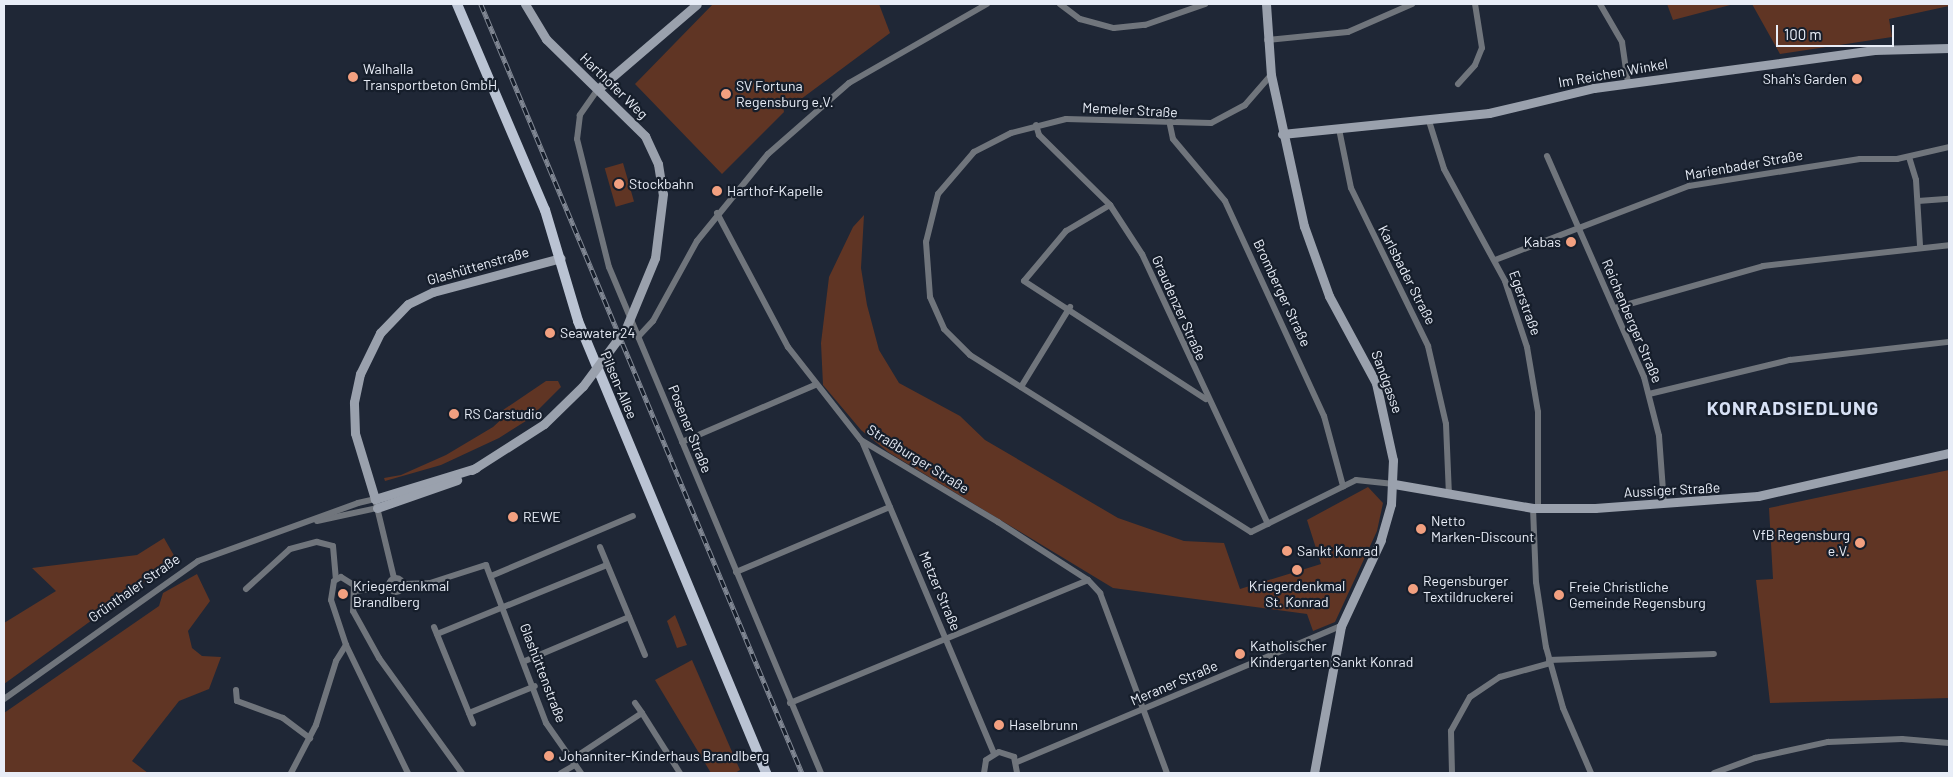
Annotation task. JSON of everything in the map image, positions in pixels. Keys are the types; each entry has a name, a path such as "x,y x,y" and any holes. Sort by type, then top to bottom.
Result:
{"main road":[{"name":"Pilsen-Allee","path":"458,4 561,258 578,321 766,773"}],"street":[{"name":"Harthofer Weg","path":"525,4 546,39 634,122 658,164 662,203 655,258 626,328 583,386"},
{"path":"598,88 697,4"},
{"path":"638,337 653,321 664,294 717,213 768,154 849,82 987,4"},
{"path":"1060,4 1080,19 1122,28 1151,23 1205,4"},
{"name":"Sandgasse","path":"1266,4 1267,40 1271,75 1282,134 1304,226 1324,283 1368,366 1383,404 1394,484 1378,550 1341,626 1314,773"},
{"path":"1267,40 1348,32 1412,4"},
{"path":"1458,84 1476,65 1482,48 1475,4"},
{"path":"1600,4 1622,42 1628,83"},
{"name":"Im Reichen Winkel","path":"1282,134 1429,121 1504,111 1628,83 1874,50 1949,48"},
{"name":"Memeler Straße","path":"1268,524 1251,532 975,358 944,328 930,297 925,261 930,222 938,194 958,166 991,143 1036,125 1084,118 1170,125 1223,120 1245,105 1271,75"},
{"name":"Posener Straße","path":"598,88 580,115 578,152 609,267 790,704 821,773"},
{"name":"Egerstraße","path":"1429,121 1444,169 1495,260 1533,369 1538,412 1535,508 1536,582 1549,662 1591,773"},
{"name":"Graudenzer Straße","path":"1036,125 1039,135 1110,205 1142,254 1206,399 1268,524"},
{"name":"Bromberger Straße","path":"1170,125 1173,138 1225,201 1324,416 1343,486"},
{"name":"Karlsbader Straße","path":"1339,129 1354,196 1428,346 1446,424 1449,495"},
{"name":"Marienbader Straße","path":"1495,260 1657,196 1724,179 1910,157 1949,147"},
{"name":"Reichenberger Straße","path":"1547,156 1615,308 1649,394 1659,436 1664,504"},
{"path":"1910,157 1918,201 1920,246"},
{"path":"1918,201 1949,199"},
{"path":"1110,205 1066,231 1024,281 1070,308 1206,399"},
{"name":"Straßburger Straße","path":"717,213 788,347 815,385 861,440 1088,580 1104,600 1167,773"},
{"path":"1615,308 1763,266 1920,246 1949,245"},
{"name":"Glashüttenstraße","path":"376,503 357,440 354,402 360,374 387,322 408,304 433,292 561,258"},
{"path":"1022,387 1070,308"},
{"path":"1649,394 1781,361 1949,342"},
{"path":"682,442 815,385"},
{"name":"Grünthaler Straße","path":"4,699 198,561 294,525 440,486 476,468 544,424 583,386"},
{"name":"Metzer Straße","path":"861,440 994,753"},
{"name":"Aussiger Straße","path":"1394,484 1449,495 1535,508 1664,504 1783,491 1949,453"},
{"path":"1268,524 1343,486 1363,479 1394,484"},
{"path":"376,503 394,578 389,587"},
{"path":"736,572 890,507"},
{"path":"491,576 633,516"},
{"path":"246,589 290,549 317,542 333,546 336,579 331,600 346,645 408,773"},
{"path":"600,547 645,655"},
{"name":"Glashüttenstraße","path":"404,584 430,583 486,565 535,686 546,723 581,773"},
{"path":"437,634 607,565"},
{"path":"355,591 389,587 397,593 404,584 394,578"},
{"path":"336,579 351,580 355,591 353,611 362,630 462,773"},
{"path":"790,704 1088,580"},
{"path":"525,661 629,617"},
{"name":"Meraner Straße","path":"1017,762 1341,626"},
{"path":"434,627 473,723"},
{"path":"291,773 310,738 346,645"},
{"path":"1452,773 1451,731 1470,697 1500,677 1549,662 1714,654"},
{"path":"469,713 535,686"},
{"path":"236,690 237,701 283,718 310,738"},
{"path":"635,703 680,773"},
{"path":"561,773 573,762 642,713"},
{"path":"1714,773 1755,758 1828,742 1902,739 1949,743"},
{"path":"984,773 986,760 994,753 1010,754 1017,762 1017,773"}],"shaded area":[{"name":"SV Fortuna Regensburg e.V.","path":"713,4 879,4 890,33 793,105 783,106 784,112 722,174 635,84"},
{"path":"1667,4 1734,4 1673,20"},
{"path":"1752,4 1949,4 1949,6 1889,19 1892,37 1780,54"},
{"name":"Stockbahn","path":"623,163 634,201 616,207 605,168"},
{"path":"864,215 861,268 867,305 879,350 899,383 960,416 985,440 1118,518 1184,541 1224,543 1240,589 1321,564 1307,520 1368,487 1383,503 1377,531 1335,622 1313,631 1307,614 1113,588 888,452 861,430 823,385 821,343 829,277 853,227"},
{"path":"546,381 558,381 561,387 529,419 499,438 441,465 385,481 384,478 401,475 446,455 493,427 506,415 503,410"},
{"name":"VfB Regensburg e.V.","path":"1949,470 1949,698 1770,703 1756,580 1773,579 1769,508"},
{"path":"164,538 176,559 4,684 4,623 56,591 32,568 137,555"},
{"path":"197,574 210,601 188,631 192,648 202,656 221,657 209,689 179,701 132,761 148,773 4,773 4,713 159,606 163,593"},
{"path":"675,615 687,645 677,648 667,621"},
{"path":"692,660 740,770 735,773 711,773 655,680"}],"railway":[{"path":"481,4 802,773"}],"place":[{"name":"Walhalla Transportbeton GmbH","path":"353,77"},
{"name":"Shah's Garden","path":"1857,79"},
{"name":"SV Fortuna Regensburg e.V.","path":"726,94"},
{"name":"Stockbahn","path":"619,184"},
{"name":"Harthof-Kapelle","path":"717,191"},
{"name":"Kabas","path":"1571,242"},
{"name":"Seawater 24","path":"550,333"},
{"name":"RS Carstudio","path":"454,414"},
{"name":"REWE","path":"513,517"},
{"name":"Netto Marken-Discount","path":"1421,529"},
{"name":"VfB Regensburg e.V.","path":"1860,543"},
{"name":"Sankt Konrad","path":"1287,551"},
{"name":"Kriegerdenkmal St. Konrad","path":"1297,570"},
{"name":"Regensburger Textildruckerei","path":"1413,589"},
{"name":"Kriegerdenkmal Brandlberg","path":"343,594"},
{"name":"Freie Christliche Gemeinde Regensburg","path":"1559,595"},
{"name":"Katholischer Kindergarten Sankt Konrad","path":"1240,654"},
{"name":"Haselbrunn","path":"999,725"},
{"name":"Johanniter-Kinderhaus Brandlberg","path":"549,756"}],"district":[{"name":"KONRADSIEDLUNG","path":"1793,408"}]}
